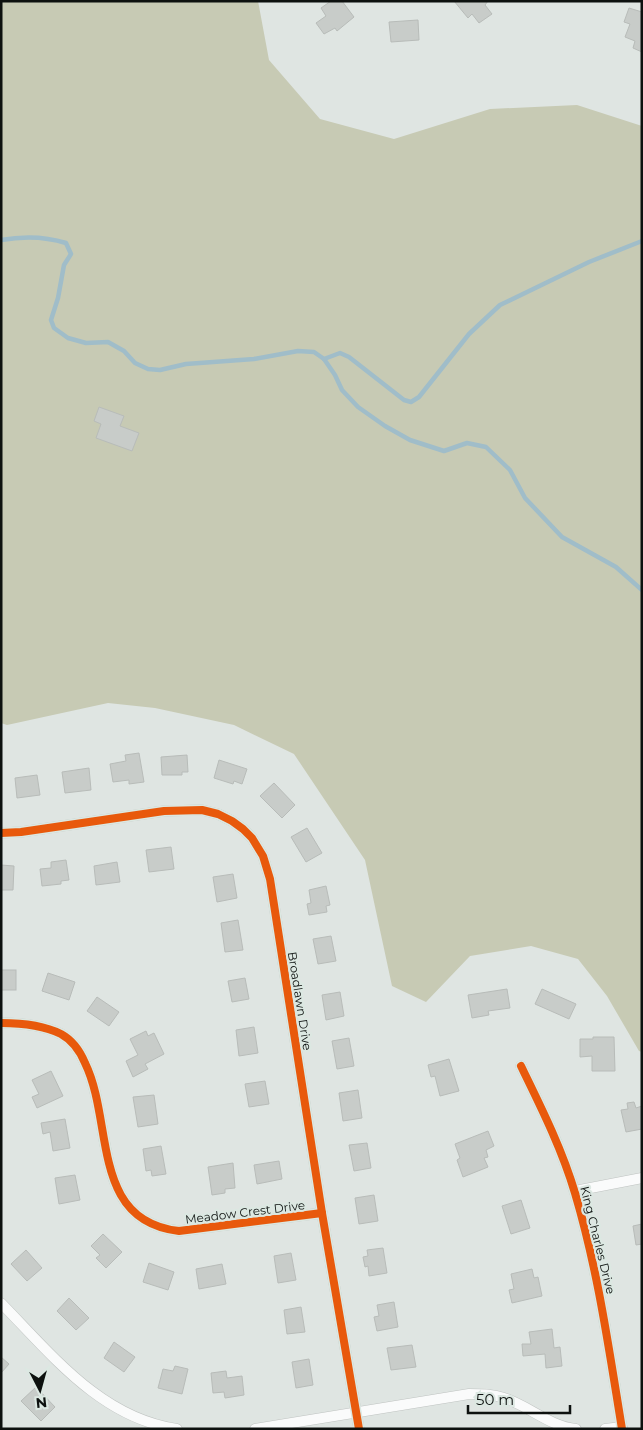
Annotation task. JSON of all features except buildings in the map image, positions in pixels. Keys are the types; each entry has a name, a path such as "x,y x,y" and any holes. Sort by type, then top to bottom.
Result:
{"street":[{"name":"Broadlawn Drive","path":"1,833 21,832 164,811 202,810 232,820 252,838 263,856 270,879 322,1213 359,1429"},
{"name":"Meadow Crest Drive","path":"1,1023 28,1024 45,1028 62,1035 76,1047 94,1083 110,1169 115,1184 121,1196 138,1217 149,1224 179,1231 322,1213"},
{"name":"King Charles Drive","path":"521,1066 546,1118 575,1191 600,1294 622,1428"},
{"path":"575,1191 642,1178"},
{"path":"1,1303 64,1367 87,1388 112,1406 135,1417 177,1429"},
{"path":"255,1429 469,1394 485,1394 505,1398 545,1420 576,1429"},
{"path":"605,1429 622,1428"}],"green space":[{"path":"1,1 258,1 269,60 320,119 394,139 490,109 577,105 642,126 642,1052 639,1051 607,996 578,959 531,946 470,956 426,1002 392,986 365,860 294,754 234,725 155,708 108,703 7,725 1,723"}],"waterway":[{"path":"1,240 34,237 66,243 71,254 64,265 58,298 51,320 54,328 68,338 86,343 108,342 124,351 135,363 148,369 160,370 186,364 254,359 298,351 314,352 324,359 342,390 358,407 385,426 410,440 444,451 467,443 486,447 510,470 525,498 562,537 616,567 642,590"},
{"path":"324,359 340,353 349,357 404,400 411,402 419,397 469,334 500,305 589,262 642,241"}],"cycle path":[{"path":"1,833 21,832 164,811 202,810 218,814 243,829 252,838 263,856 270,879 322,1213 359,1429"},
{"path":"1,1023 47,1028 65,1036 75,1046 83,1059 94,1087 110,1165 118,1189 131,1209 151,1223 179,1231 322,1213"},
{"path":"521,1066 551,1128 575,1193 590,1251 602,1310 622,1429"}]}
